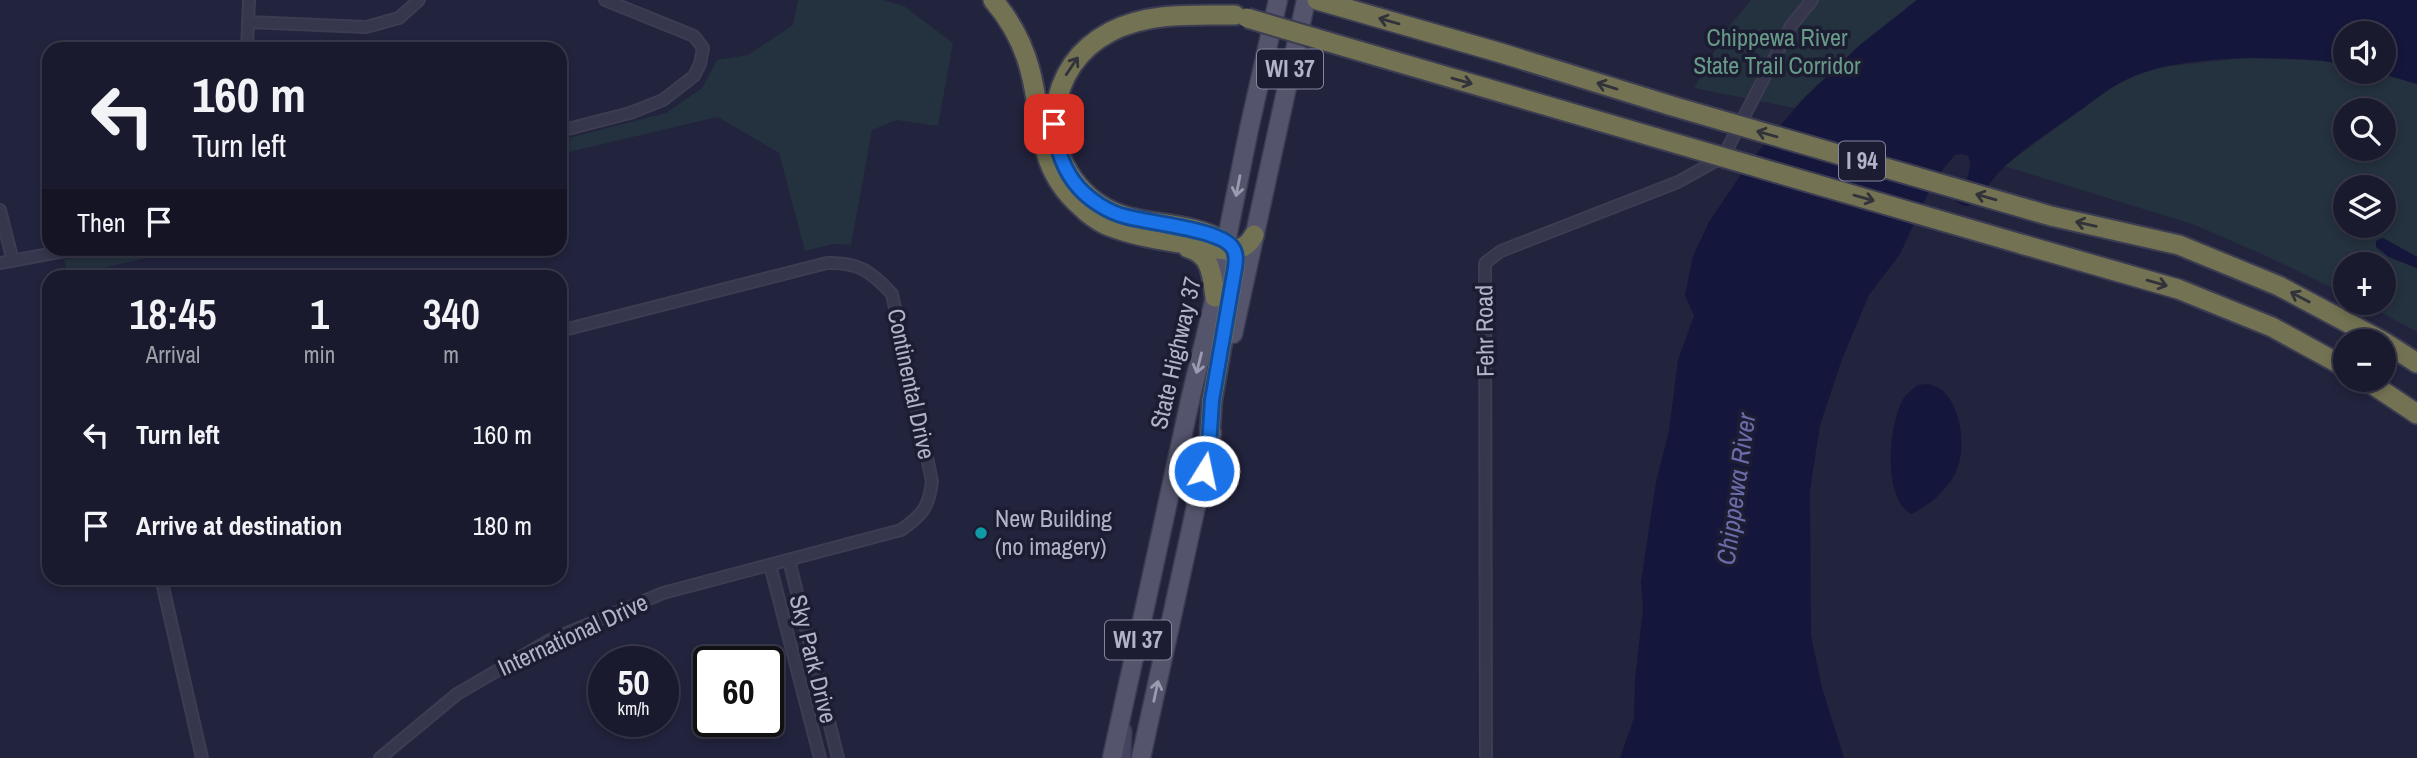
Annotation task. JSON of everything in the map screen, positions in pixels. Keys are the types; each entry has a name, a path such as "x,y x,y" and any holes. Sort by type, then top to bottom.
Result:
{"highway":[{"path":"993,0 1010,21 1025,51 1032,75 1044,152 1058,182 1075,202 1098,221 1194,250 1209,262 1215,297"},
{"name":"I 94","path":"1184,0 2178,289 2272,327 2333,360"},
{"name":"I 94","path":"1325,2 2051,216 2179,245 2279,285 2359,329"},
{"path":"1209,446 1212,400 1235,268 1229,247 1201,232 1123,216 1103,207 1078,187 1063,163 1054,124 1064,77 1082,52 1096,40 1130,23 1151,19 1187,15 1241,17"},
{"path":"1153,238 1229,247 1247,246 1254,235"},
{"name":"I 94","path":"2396,350 2417,363"},
{"path":"2384,392 2417,414"}],"main road":[{"name":"State Highway 37","path":"1112,758 1191,396 1229,247 1249,129 1278,0"},
{"name":"State Highway 37","path":"1141,758 1306,0"}],"street":[{"path":"247,42 249,0"},
{"path":"248,22 366,27 399,18 419,0"},
{"path":"567,129 630,113 663,100 694,76 700,64 703,48 694,36 605,0"},
{"name":"Fehr Road","path":"1486,758 1485,264 1501,251 1678,182 1723,156 1791,26 1812,0"},
{"path":"0,211 13,261"},
{"path":"0,263 42,255"},
{"name":"Continental Drive","path":"567,329 827,263 846,262 863,268 880,280 892,294 932,481 930,499 917,518 901,530 789,560"},
{"name":"International Drive","path":"380,758 457,694 548,641 663,593 789,560"},
{"name":"Sky Park Drive","path":"789,560 838,758"},
{"name":"Sky Park Drive","path":"770,565 820,758"},
{"path":"163,585 202,758"},
{"path":"1122,758 1126,693"}],"green space":[{"path":"798,0 883,0 904,6 953,43 938,126 897,120 872,130 851,245 833,244 805,251 779,153 718,117 567,152 567,138 666,113 702,88 717,60 748,55 793,25"},
{"name":"Chippewa River State Trail Corridor","path":"1751,0 1917,0 1860,45 1794,108 1694,88 1727,29"},
{"path":"2243,58 2319,60 2333,62 2333,84 2396,84 2396,78 2417,84 2417,257 2383,238 2377,241 2376,247 2382,252 2333,252 2333,288 2195,225 2004,166 2109,89 2134,76 2162,67"},
{"path":"155,256 94,270 67,270 64,259"},
{"path":"2396,260 2417,268 2417,332 2385,315 2396,315"}],"water":[{"name":"Chippewa River","path":"1917,0 2417,0 2417,84 2396,78 2396,21 2333,21 2333,62 2267,58 2209,60 2156,69 2127,79 2020,153 1968,206 1954,200 1967,179 1970,162 1968,156 1955,155 1934,180 1900,254 1869,295 1842,359 1820,425 1810,490 1811,636 1822,688 1844,758 1620,758 1634,718 1635,680 1643,609 1641,582 1656,482 1669,431 1678,360 1694,316 1685,295 1693,256 1709,222 1750,161 1804,98 1860,45"},
{"path":"2383,238 2417,257 2417,268 2396,260 2396,252 2382,252 2376,247 2376,241"},
{"path":"1928,384 1943,391 1955,410 1961,434 1960,458 1952,479 1944,490 1911,514 1902,506 1896,493 1892,478 1891,444 1897,413 1903,399 1917,385"}],"place":[{"name":"New Building (no imagery)","path":"981,533"}],"route":[{"path":"1054,124 1058,152 1063,163 1078,187 1103,207 1123,216 1201,232 1227,242 1234,249 1235,268 1212,400 1209,446 1204,471"}]}
